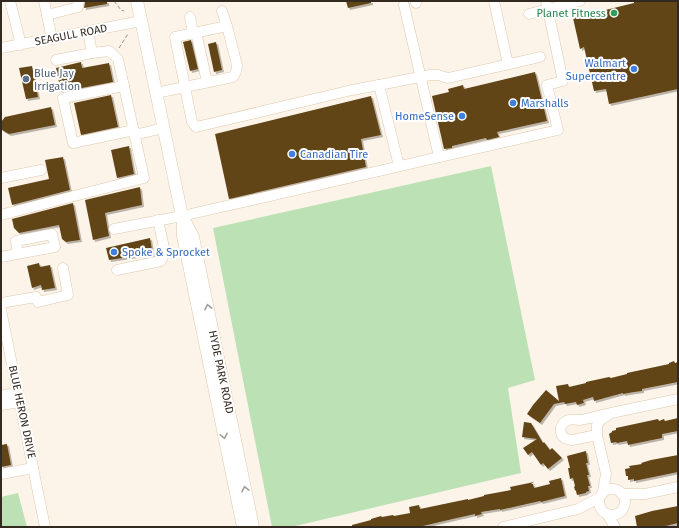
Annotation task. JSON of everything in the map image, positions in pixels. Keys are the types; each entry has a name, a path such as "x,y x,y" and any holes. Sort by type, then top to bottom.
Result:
{"main road":[{"name":"HYDE PARK ROAD","path":"137,1 183,217 183,236 243,527"},
{"name":"HYDE PARK ROAD","path":"183,217 193,237 253,527"}],"street":[{"path":"10,1 20,45"},
{"path":"44,1 52,39"},
{"path":"47,15 78,7 79,1"},
{"path":"494,1 508,64"},
{"path":"529,14 546,5 580,1"},
{"path":"404,5 439,157"},
{"path":"114,229 158,220 183,217 558,130 547,85 563,81 546,5"},
{"path":"156,93 232,76 235,74 237,70 222,11"},
{"path":"190,17 207,82"},
{"name":"SEAGULL ROAD","path":"1,48 141,21"},
{"path":"227,26 175,37 192,122 196,127 352,90 430,75 438,75 448,78 540,57"},
{"path":"88,32 92,53"},
{"path":"1,216 144,178 118,59 109,51 56,60"},
{"path":"379,85 398,166"},
{"path":"124,86 63,98 73,143 164,128"},
{"path":"1,178 41,170"},
{"path":"117,270 161,260 165,252 158,220"},
{"path":"1,257 18,254"},
{"path":"1,303 36,297 38,302 68,295 63,268"},
{"name":"BLUE HERON DRIVE","path":"1,310 45,527"},
{"path":"1,396 19,397"},
{"path":"1,405 19,397"},
{"path":"597,435 568,440 562,437 561,429 564,422 568,419 578,420 678,399"},
{"path":"606,474 598,502 599,507 616,527 625,500 606,474 597,435 597,425 608,414"},
{"path":"1,474 33,468"},
{"path":"503,527 578,509 601,495 607,489 612,488 619,492 645,494 678,487"},
{"path":"578,509 612,515 645,494"}],"path":[{"path":"114,1 121,10 124,11"},
{"path":"114,56 128,34"}],"green space":[{"path":"491,166 535,380 508,388 521,473 291,527 272,527 213,228"},
{"path":"18,493 27,527 1,527 1,497"}],"building":[{"path":"85,1 107,1 107,4 84,8"},
{"path":"346,1 371,1 371,3 348,8"},
{"name":"Walmart Supercentre","path":"634,1 678,1 678,89 609,104 606,89 594,91 584,47 580,49 573,18 634,3"},
{"path":"191,40 198,69 190,71 183,42"},
{"path":"216,42 222,70 214,72 208,44"},
{"path":"81,62 82,68 109,63 113,82 61,92 56,68"},
{"path":"32,66 38,97 26,99 19,68"},
{"path":"535,72 547,121 497,132 499,137 487,140 486,138 444,149 432,96 449,92 448,89 463,85 464,89"},
{"path":"111,95 118,127 81,135 74,103"},
{"name":"Canadian Tire","path":"371,96 381,135 361,139 366,167 229,199 215,134"},
{"path":"51,107 55,125 9,134 2,130 1,122 5,117"},
{"path":"129,146 134,174 117,178 111,150"},
{"path":"63,157 70,190 12,205 8,188 49,179 45,160"},
{"path":"140,187 142,205 105,213 109,236 93,240 85,200"},
{"path":"73,203 80,240 66,242 62,239 59,225 19,233 14,228 12,219"},
{"path":"150,238 153,256 143,258 143,255 109,260 106,248"},
{"path":"39,263 40,267 50,265 55,288 42,290 41,285 32,288 27,266"},
{"path":"674,361 675,363 678,362 678,382 642,389 642,391 623,393 594,401 593,397 583,400 584,403 577,405 576,402 554,404 540,423 527,414 546,390 559,401 556,386 568,384 569,387 669,364"},
{"path":"678,418 678,431 662,434 662,438 628,445 627,441 611,443 609,434 616,430 616,428 658,419 659,421 664,419 665,421"},
{"path":"524,422 531,423 543,443 544,442 550,450 552,448 562,458 548,469 543,463 541,465 532,452 528,455 523,448 537,439 522,437"},
{"path":"7,444 11,465 1,467 1,445"},
{"path":"586,451 588,463 586,463 589,475 587,475 590,486 588,486 589,491 577,495 573,478 570,479 568,468 570,468 567,456"},
{"path":"678,455 678,472 634,481 634,479 628,480 628,476 626,476 625,469 630,468 629,466"},
{"path":"561,478 565,496 541,502 481,512 482,514 475,516 475,514 423,526 424,527 352,527 352,525 381,516 394,516 410,513 409,507 419,505 420,509 468,500 484,495 511,490 510,487 534,482 531,484 533,484 534,488 550,484 549,481"},
{"path":"678,506 678,523 662,527 637,527 635,516"}],"place":[{"name":"Planet Fitness","path":"614,13"},
{"name":"Walmart Supercentre","path":"634,69"},
{"name":"Blue Jay Irrigation","path":"26,79"},
{"name":"Marshalls","path":"513,103"},
{"name":"HomeSense","path":"462,116"},
{"name":"Canadian Tire","path":"292,154"},
{"name":"Spoke & Sprocket","path":"114,252"}]}
